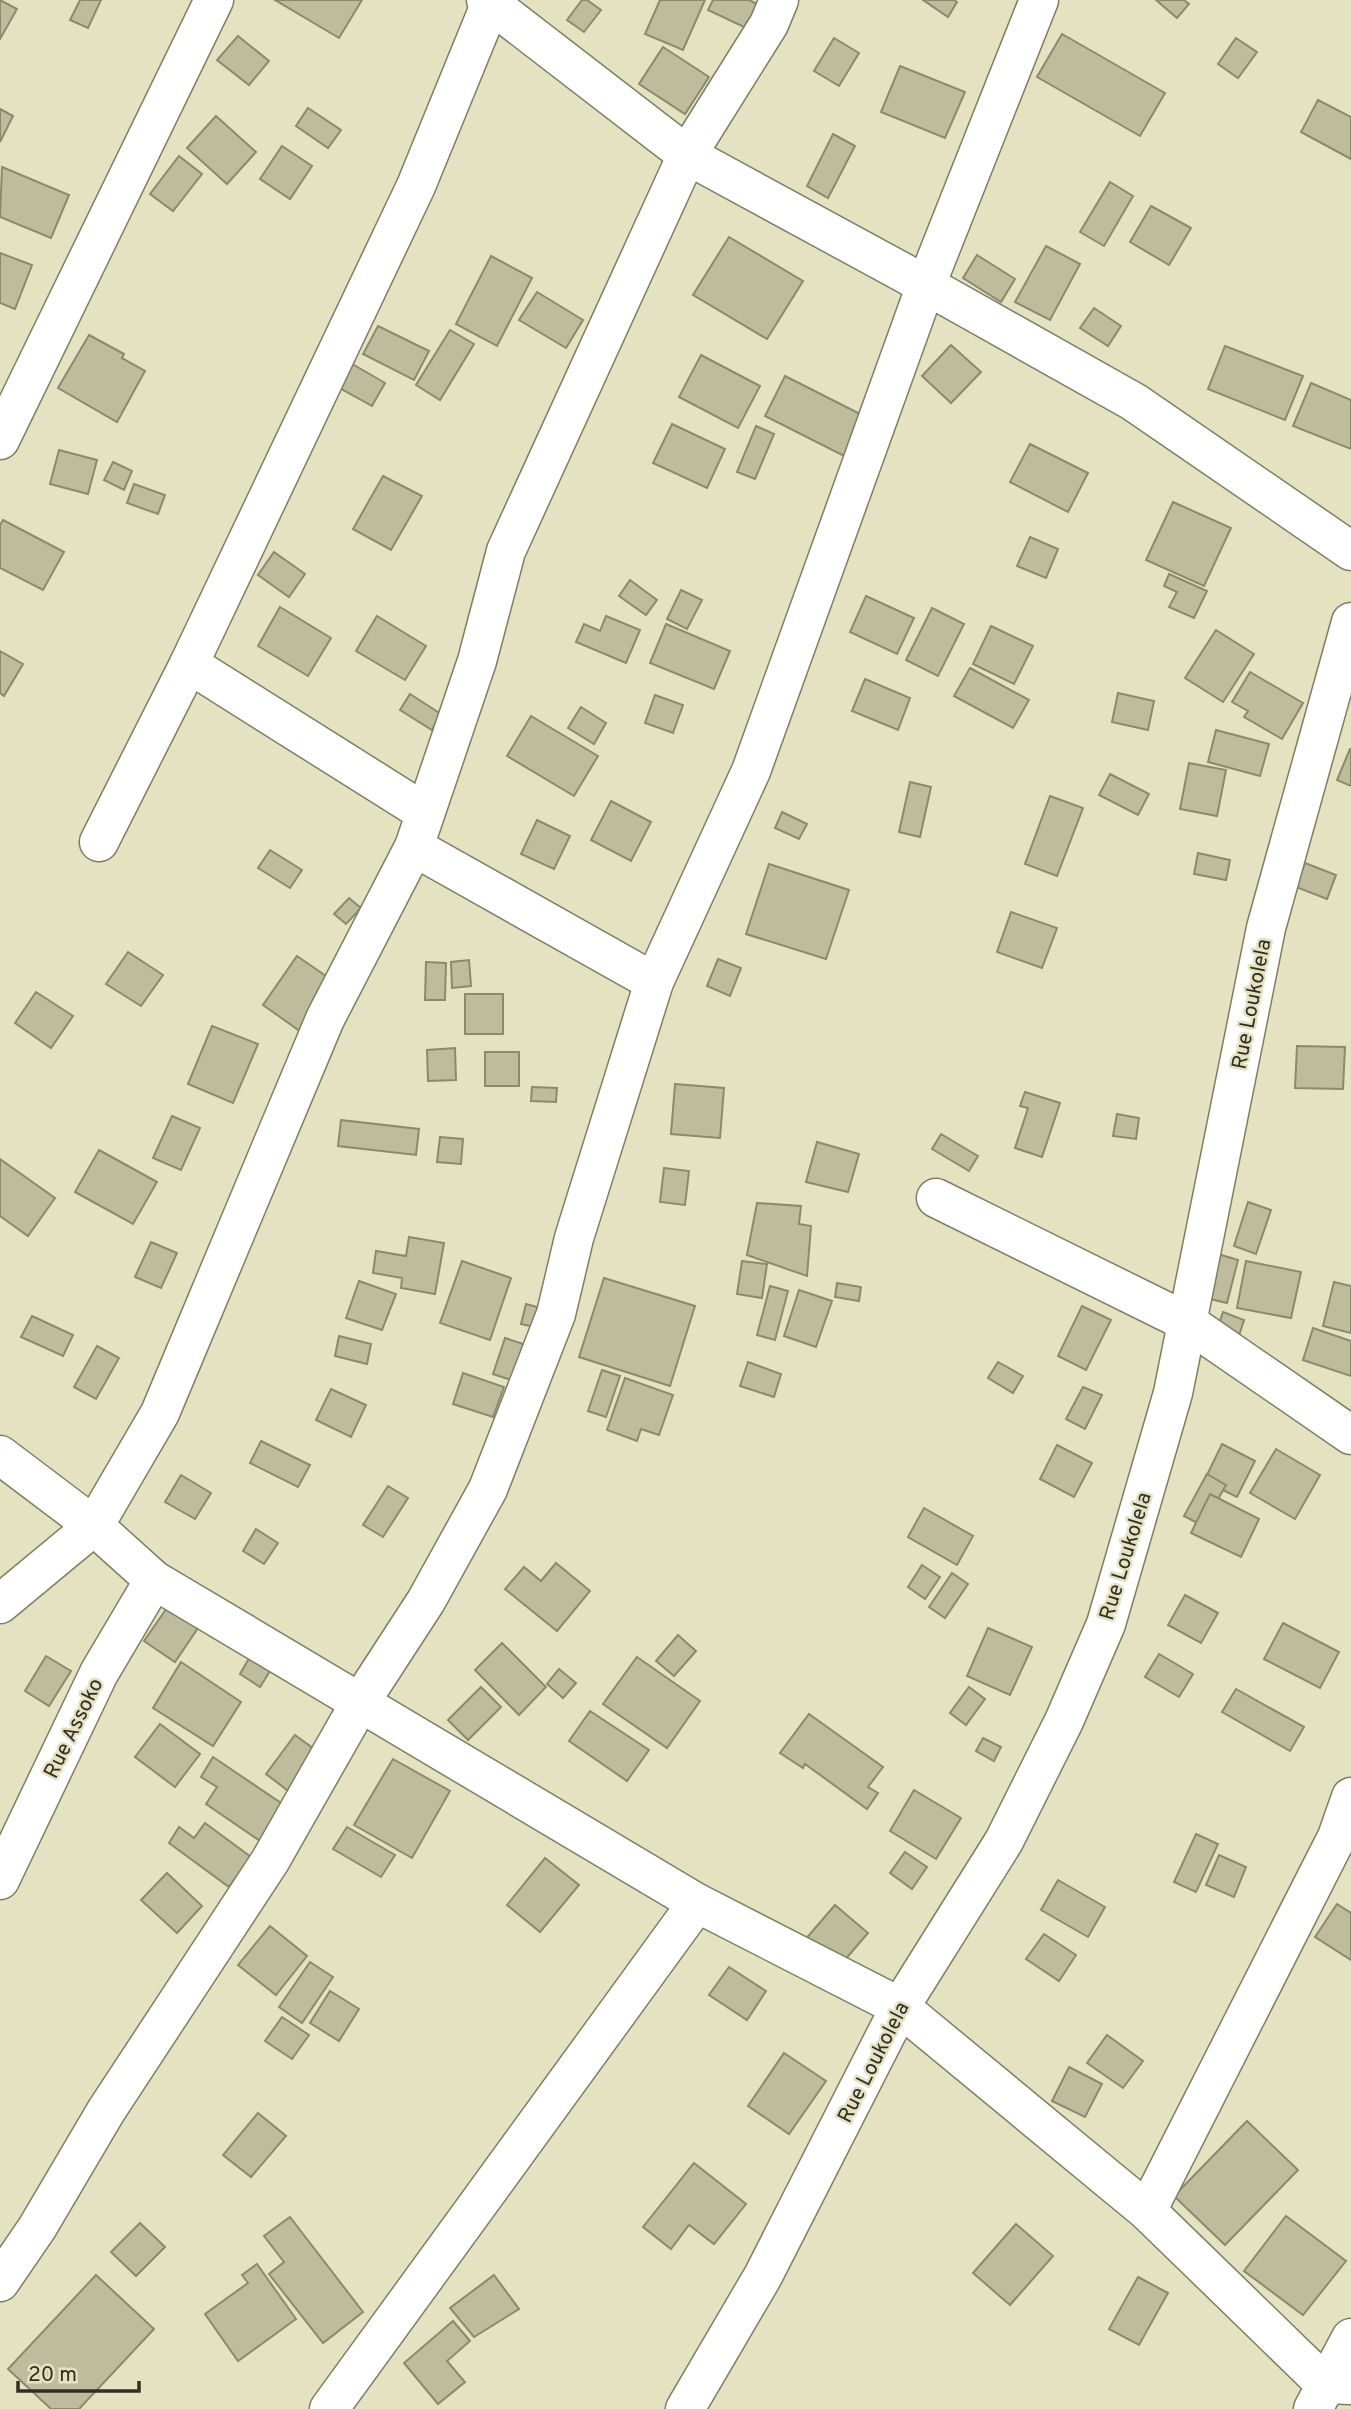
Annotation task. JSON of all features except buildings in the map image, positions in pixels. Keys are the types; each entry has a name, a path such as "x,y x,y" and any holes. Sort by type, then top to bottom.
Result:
{"street":[{"path":"0,440 215,0"},
{"path":"0,1604 94,1526 160,1412 325,1019 419,830 477,661 506,551 687,155 769,24 779,0"},
{"path":"0,2282 37,2228 106,2111 270,1861 361,1701 426,1601 488,1489 555,1314 574,1238 654,982 751,771 926,285 1039,0"},
{"path":"99,842 189,664 416,186 490,1 687,155 1134,402 1351,551"},
{"name":"Rue Loukolela","path":"685,2409 763,2276 900,2007 1004,1841 1064,1721 1106,1624 1173,1392 1266,928 1351,622"},
{"path":"189,664 419,830 654,982"},
{"path":"936,1198 1187,1322 1351,1436"},
{"path":"0,1455 94,1526 155,1580 697,1903 900,2007 1147,2211 1330,2393 1351,2338"},
{"name":"Rue Assoko","path":"0,1880 99,1672 155,1580"},
{"path":"1147,2211 1338,1837 1351,1797"},
{"path":"329,2409 697,1903"}]}
